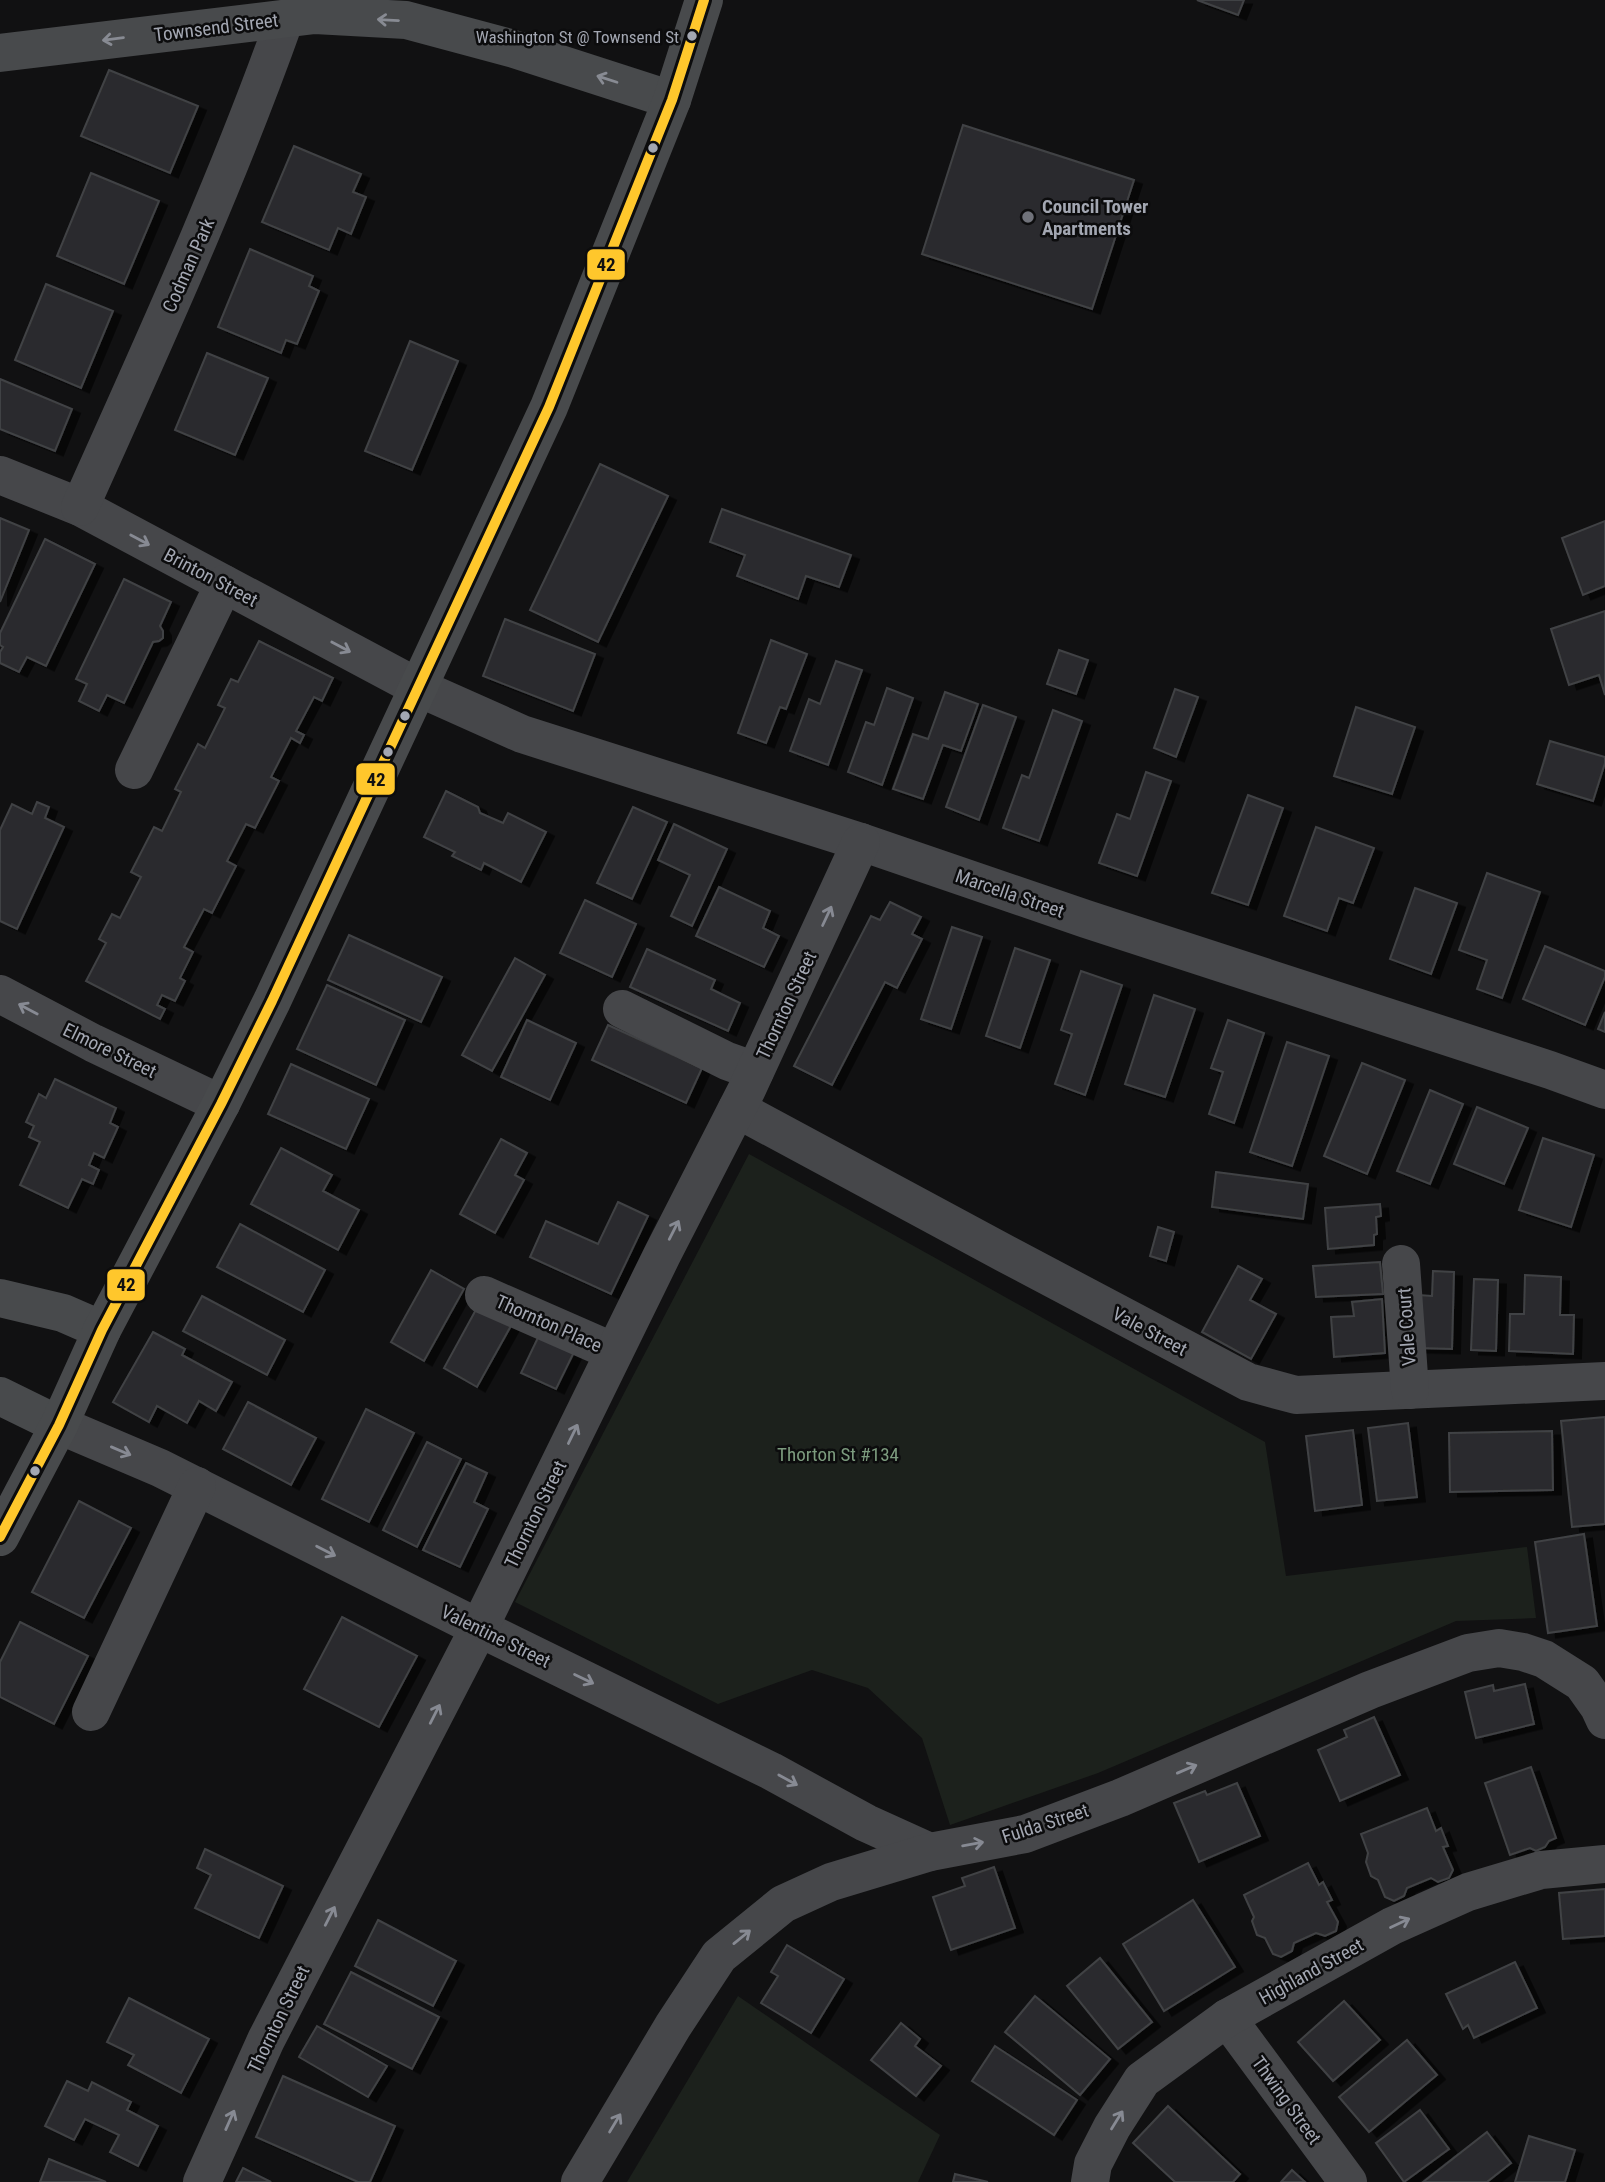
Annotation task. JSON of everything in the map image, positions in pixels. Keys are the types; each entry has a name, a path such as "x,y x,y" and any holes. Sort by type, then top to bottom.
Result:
{"main road":[{"path":"0,1537 59,1425 102,1330 272,1001 548,407 672,100 704,0"},
{"name":"Townsend Street","path":"0,52 353,9 406,20 514,49 672,100"},
{"path":"0,1298 63,1313 102,1330"},
{"path":"0,1396 59,1425"}],"street":[{"name":"Codman Park","path":"80,508 205,226 285,19"},
{"name":"Brinton Street","path":"0,475 80,508 419,688"},
{"path":"134,770 224,584"},
{"name":"Marcella Street","path":"419,688 523,734 861,842 1605,1090"},
{"name":"Thornton Street","path":"201,2182 266,2040 479,1628 737,1109 861,842"},
{"name":"Elmore Street","path":"0,994 93,1043 221,1104"},
{"path":"622,1009 755,1072"},
{"name":"Vale Street","path":"737,1109 1248,1382 1296,1395 1605,1381"},
{"name":"Vale Court","path":"1401,1265 1410,1390"},
{"name":"Thornton Place","path":"484,1295 614,1352"},
{"name":"Valentine Street","path":"59,1425 197,1486 771,1771 866,1824 930,1852"},
{"path":"91,1712 197,1486"},
{"name":"Fulda Street","path":"580,2182 673,2026 719,1956 783,1904 831,1882 930,1852 1025,1834 1120,1798 1370,1690 1468,1653 1499,1648 1544,1659 1582,1684 1605,1720"},
{"name":"Highland Street","path":"1090,2182 1093,2164 1112,2127 1142,2080 1227,2018 1392,1926 1468,1892 1541,1870 1605,1864"},
{"name":"Thwing Street","path":"1227,2018 1348,2182"}],"green space":[{"name":"Thorton St #134","path":"749,1154 1265,1442 1286,1576 1527,1547 1536,1618 1456,1621 1098,1773 950,1825 922,1738 868,1688 812,1670 718,1704 515,1602"},
{"path":"738,1996 940,2135 918,2182 627,2182"}],"building":[{"path":"1197,0 1244,0 1238,15"},
{"path":"109,70 198,106 170,173 81,136"},
{"name":"Council Tower Apartments","path":"963,125 1134,180 1092,309 922,254"},
{"path":"294,146 361,174 353,192 366,197 351,234 338,228 329,250 262,222"},
{"path":"91,173 159,201 124,284 57,256"},
{"path":"250,249 313,276 309,286 319,291 297,344 286,340 281,353 218,327"},
{"path":"46,284 113,311 81,388 15,360"},
{"path":"410,341 458,361 412,470 365,451"},
{"path":"207,353 268,378 235,455 175,430"},
{"path":"0,379 72,409 55,451 0,429"},
{"path":"600,464 668,496 598,642 530,610"},
{"path":"722,509 851,555 839,587 806,576 798,599 737,576 745,555 710,542"},
{"path":"0,518 29,530 0,602"},
{"path":"1605,521 1605,586 1583,595 1562,538"},
{"path":"45,539 95,564 46,666 27,657 19,672 0,663 3,647 0,645 0,633"},
{"path":"124,579 171,602 160,626 163,638 153,642 124,703 107,695 99,711 79,701 87,684 76,679"},
{"path":"1605,611 1605,695 1599,675 1569,685 1551,629"},
{"path":"505,619 595,654 573,711 483,676"},
{"path":"771,640 807,654 786,709 780,707 766,743 738,733"},
{"path":"259,641 333,678 322,701 314,697 296,731 304,735 300,743 291,738 271,777 279,781 255,828 246,824 227,861 236,866 212,913 204,909 184,947 193,952 180,978 185,981 175,1001 162,995 157,1005 165,1009 160,1019 86,981 106,943 99,939 112,914 120,918 141,877 131,872 154,827 162,831 181,792 175,789 198,744 205,748 225,708 218,705 231,679 238,682"},
{"path":"1059,650 1088,660 1076,694 1047,684"},
{"path":"836,661 862,670 828,765 790,751 809,699 820,704"},
{"path":"887,688 913,698 882,785 848,772 866,722 874,725"},
{"path":"1175,689 1198,697 1176,757 1154,748"},
{"path":"945,692 978,704 961,751 943,745 923,799 893,789 913,734 928,739"},
{"path":"983,705 1016,717 979,820 946,807"},
{"path":"1356,707 1415,727 1392,794 1334,776"},
{"path":"1053,710 1082,721 1039,841 1003,828 1022,775 1029,778"},
{"path":"1550,741 1605,757 1593,801 1537,784"},
{"path":"1146,772 1171,781 1137,876 1099,863 1117,814 1130,819"},
{"path":"446,791 478,807 480,813 503,823 508,813 546,832 521,882 484,863 481,870 452,856 455,852 424,837"},
{"path":"1248,795 1283,808 1248,905 1212,893"},
{"path":"37,802 49,807 45,818 64,827 17,929 0,921 0,830 12,804 32,814"},
{"path":"633,807 667,822 632,899 597,883"},
{"path":"674,824 727,849 692,926 671,916 690,875 658,860"},
{"path":"1316,827 1374,848 1353,903 1339,898 1327,931 1284,916"},
{"path":"1487,873 1540,892 1502,998 1477,989 1487,960 1459,950"},
{"path":"719,887 770,911 763,928 779,936 764,967 696,936"},
{"path":"1415,888 1457,903 1431,974 1390,959"},
{"path":"585,900 636,924 612,977 560,953"},
{"path":"890,902 921,917 912,934 922,939 897,988 885,982 832,1085 794,1066 871,916 880,920"},
{"path":"952,927 982,937 951,1029 921,1019"},
{"path":"349,935 442,977 421,1022 328,980"},
{"path":"1545,946 1605,971 1585,1025 1523,999"},
{"path":"1015,948 1050,960 1020,1048 986,1036"},
{"path":"647,949 715,980 711,989 740,1003 728,1031 630,987"},
{"path":"515,958 545,975 492,1071 462,1055"},
{"path":"1081,971 1122,985 1085,1095 1055,1084 1072,1034 1061,1030"},
{"path":"327,985 405,1020 376,1085 297,1049"},
{"path":"1154,995 1195,1009 1165,1097 1125,1084"},
{"path":"1605,1012 1605,1032 1598,1029"},
{"path":"527,1020 576,1043 550,1100 501,1077"},
{"path":"1228,1020 1264,1033 1234,1123 1209,1114 1223,1072 1211,1068"},
{"path":"608,1025 702,1068 686,1103 592,1060"},
{"path":"1287,1042 1329,1056 1292,1166 1250,1152"},
{"path":"1362,1063 1405,1080 1367,1174 1324,1156"},
{"path":"291,1064 369,1099 346,1149 268,1114"},
{"path":"55,1079 116,1108 110,1123 118,1127 104,1158 94,1153 89,1165 99,1170 93,1184 82,1179 68,1208 20,1185 40,1142 29,1137 34,1126 26,1122 39,1094 46,1098"},
{"path":"1430,1090 1463,1104 1430,1184 1397,1171"},
{"path":"1477,1107 1528,1128 1504,1184 1454,1164"},
{"path":"1543,1138 1594,1155 1571,1227 1519,1210"},
{"path":"501,1139 527,1153 515,1175 524,1180 495,1233 460,1214"},
{"path":"281,1148 332,1175 323,1191 359,1210 338,1250 251,1204"},
{"path":"1216,1172 1308,1184 1303,1219 1212,1207"},
{"path":"618,1202 648,1216 611,1294 530,1257 546,1221 598,1244"},
{"path":"1380,1204 1381,1216 1376,1217 1377,1234 1374,1235 1374,1245 1328,1249 1325,1208"},
{"path":"240,1224 325,1270 303,1312 217,1267"},
{"path":"1158,1227 1174,1232 1166,1261 1150,1256"},
{"path":"1380,1262 1383,1294 1316,1297 1313,1266"},
{"path":"1238,1266 1262,1279 1250,1300 1276,1314 1251,1359 1202,1332"},
{"path":"431,1270 464,1289 424,1361 391,1342"},
{"path":"1433,1271 1454,1272 1452,1349 1417,1348 1419,1295 1432,1296"},
{"path":"1525,1275 1561,1277 1560,1315 1574,1315 1573,1354 1509,1351 1510,1314 1524,1314"},
{"path":"1474,1279 1498,1280 1496,1351 1471,1350"},
{"path":"484,1295 517,1315 477,1387 444,1368"},
{"path":"202,1296 285,1340 267,1375 183,1331"},
{"path":"1382,1299 1385,1353 1334,1357 1331,1317 1354,1316 1352,1302"},
{"path":"543,1327 578,1344 556,1389 521,1373"},
{"path":"153,1332 185,1349 182,1355 232,1382 216,1411 199,1401 187,1423 157,1406 149,1422 113,1402"},
{"path":"248,1402 316,1438 291,1485 223,1449"},
{"path":"366,1409 414,1433 369,1522 322,1499"},
{"path":"1605,1417 1605,1524 1572,1527 1561,1421"},
{"path":"1408,1423 1417,1497 1377,1501 1368,1428"},
{"path":"1353,1430 1362,1505 1315,1511 1306,1436"},
{"path":"1552,1431 1553,1490 1450,1492 1449,1433"},
{"path":"427,1442 461,1459 417,1547 383,1530"},
{"path":"466,1463 487,1473 474,1502 488,1509 460,1567 423,1550"},
{"path":"79,1501 131,1528 84,1618 32,1592"},
{"path":"1584,1534 1597,1626 1548,1633 1535,1542"},
{"path":"342,1617 417,1656 379,1727 304,1689"},
{"path":"20,1622 88,1656 54,1724 0,1697 0,1662"},
{"path":"1525,1684 1534,1724 1476,1738 1465,1692 1493,1685 1494,1691"},
{"path":"1374,1717 1400,1775 1340,1801 1318,1750 1347,1737 1344,1730"},
{"path":"1531,1767 1556,1838 1536,1851 1530,1848 1510,1855 1485,1783"},
{"path":"1237,1783 1260,1836 1199,1862 1174,1803 1205,1791 1207,1795"},
{"path":"1427,1808 1436,1831 1441,1828 1448,1846 1443,1847 1453,1870 1449,1878 1438,1882 1431,1878 1407,1888 1404,1896 1394,1901 1385,1897 1378,1880 1371,1876 1366,1862 1368,1853 1361,1834"},
{"path":"205,1849 283,1886 259,1938 195,1908 211,1875 197,1868"},
{"path":"1308,1863 1319,1885 1323,1882 1332,1900 1327,1902 1338,1922 1336,1931 1325,1936 1316,1933 1294,1943 1292,1951 1281,1957 1273,1954 1265,1938 1257,1935 1252,1921 1254,1917 1244,1895"},
{"path":"994,1867 1015,1928 951,1950 933,1897 965,1886 962,1878"},
{"path":"1605,1889 1605,1936 1563,1939 1559,1893"},
{"path":"1193,1900 1235,1967 1164,2011 1123,1944"},
{"path":"378,1920 456,1961 433,2006 355,1966"},
{"path":"787,1945 844,1979 811,2033 761,2003 778,1976 771,1972"},
{"path":"1100,1958 1152,2022 1118,2049 1067,1986"},
{"path":"1515,1962 1537,2008 1474,2038 1468,2025 1463,2029 1446,1994"},
{"path":"351,1972 439,2017 412,2069 324,2024"},
{"path":"1035,1996 1110,2059 1080,2095 1005,2032"},
{"path":"129,1998 209,2039 181,2093 128,2065 134,2055 107,2042"},
{"path":"1344,2001 1380,2040 1333,2081 1298,2042"},
{"path":"901,2023 920,2039 915,2046 941,2066 916,2096 871,2060"},
{"path":"317,2026 387,2066 368,2097 299,2057"},
{"path":"1407,2040 1437,2075 1369,2132 1339,2097"},
{"path":"995,2046 1077,2100 1054,2135 972,2081"},
{"path":"283,2076 395,2126 370,2182 358,2182 256,2137"},
{"path":"67,2081 88,2091 92,2082 131,2102 127,2110 158,2126 138,2166 110,2152 119,2135 85,2119 74,2140 45,2126"},
{"path":"1168,2106 1240,2174 1233,2182 1175,2182 1133,2143"},
{"path":"1420,2110 1449,2149 1404,2182 1376,2143"},
{"path":"1487,2132 1511,2163 1487,2182 1423,2182"},
{"path":"1529,2136 1575,2150 1565,2182 1515,2182"},
{"path":"49,2159 106,2182 40,2182"},
{"path":"243,2168 271,2182 236,2182"},
{"path":"1292,2170 1305,2182 1281,2182"},
{"path":"955,2174 988,2182 953,2182"}],"transit line":[{"name":"42","path":"0,1537 59,1425 102,1330 272,1001 549,407 672,100 704,0"}],"place":[{"name":"Washington St @ Townsend St","path":"692,36"},
{"name":"Council Tower Apartments","path":"1028,217"}]}
